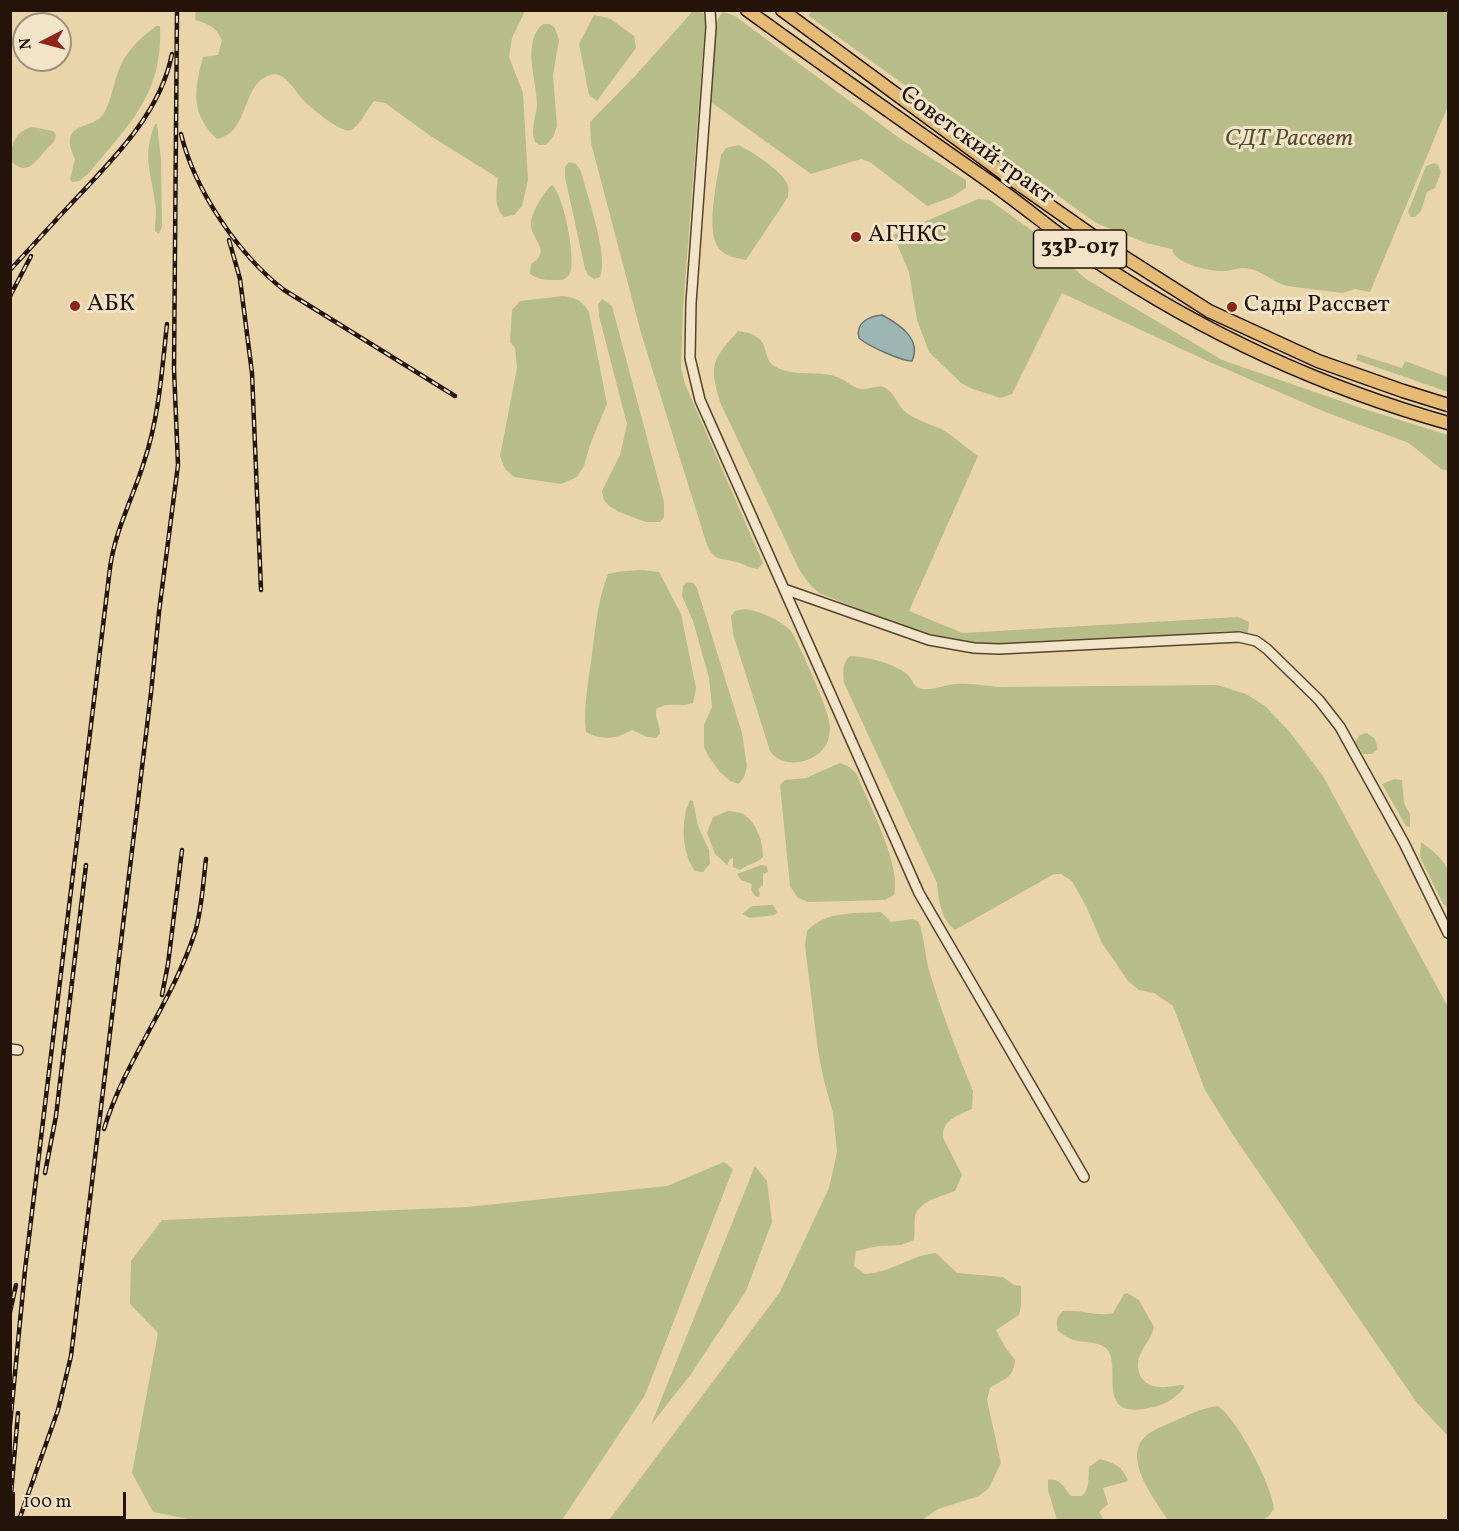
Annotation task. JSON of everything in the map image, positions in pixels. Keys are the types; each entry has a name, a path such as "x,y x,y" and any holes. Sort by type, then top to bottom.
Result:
{"highway":[{"name":"Советский тракт","path":"747,10 993,184 1094,260 1158,301 1234,341 1334,384 1405,411 1449,423"},
{"name":"Советский тракт","path":"786,12 1012,180 1107,246 1209,311 1318,361 1449,405"}],"street":[{"path":"710,10 711,27 693,280 690,358 700,400 919,893 1084,1177"},
{"path":"784,589 929,640 974,648 1239,637 1256,641 1268,649 1319,700 1340,728 1404,843 1449,933"}],"green space":[{"path":"196,10 525,11 512,38 509,57 523,93 528,180 522,206 514,215 504,217 497,204 498,178 432,137 385,103 374,101 357,125 351,130 346,130 318,113 302,99 287,80 278,75 273,74 261,79 250,96 236,127 228,135 217,139 208,129 198,111 196,91 203,57 218,55 222,40 212,27 195,20"},
{"path":"696,10 704,13 705,25 683,309 681,367 685,384 763,563 758,569 717,558 706,542 641,333 591,143 590,122"},
{"name":"СДТ Рассвет","path":"811,11 1448,11 1448,106 1370,292 1355,289 1342,293 1287,286 1249,269 1219,271 1194,266 1179,259 1172,249 1146,243 1096,223 809,16"},
{"path":"723,12 735,16 902,140 966,180 966,188 952,197 927,206 870,162 861,159 811,174 711,102 709,98 712,40 714,29"},
{"path":"594,15 609,18 634,36 636,48 597,101 589,95 579,44"},
{"path":"543,24 550,24 555,28 559,40 553,75 557,126 553,137 546,145 539,145 535,142 533,133 537,105 531,51 536,32"},
{"path":"156,26 160,26 156,71 141,107 89,173 79,181 72,182 70,179 75,159 70,146 71,135 76,129 101,117 124,58"},
{"path":"155,124 157,124 161,159 162,226 159,234 155,231 156,206 148,155"},
{"path":"33,127 53,131 56,135 52,144 34,163 22,168 11,161 13,144 22,131"},
{"path":"738,145 774,168 788,186 788,197 746,260 729,256 720,250 715,242 712,218 721,155 726,148"},
{"path":"569,162 576,164 581,171 600,240 602,267 600,277 594,279 585,269 565,177 565,167"},
{"path":"1434,163 1438,165 1441,172 1435,188 1427,192 1421,211 1415,217 1411,217 1408,212 1426,166"},
{"path":"552,185 561,200 565,214 572,257 569,275 559,280 543,279 530,274 531,264 540,255 541,250 532,232 532,217 541,198"},
{"path":"978,199 990,200 1031,230 1086,279 1222,360 1448,435 1448,471 1441,469 1409,443 1325,412 1203,359 1062,293 1012,394 1001,398 961,383 929,352 917,320 909,272 893,235"},
{"path":"563,296 578,300 589,312 607,404 584,466 577,477 561,484 514,477 505,469 500,456 517,368 515,348 510,342 512,310 520,301"},
{"path":"602,299 612,306 664,502 664,517 660,522 646,522 619,512 604,500 602,491 620,455 627,424 599,316 598,304"},
{"path":"738,331 758,338 772,364 785,371 830,375 861,389 880,387 886,389 908,414 946,432 978,456 909,611 963,633 1238,617 1249,622 1248,633 1230,631 996,645 973,643 905,626 819,593 800,571 720,402 715,379 715,363"},
{"path":"1358,354 1402,368 1405,361 1448,377 1448,392 1356,360"},
{"path":"642,570 659,572 681,614 696,688 693,703 665,705 656,709 660,734 656,738 647,737 632,730 615,737 598,737 586,732 585,714 601,595 608,574"},
{"path":"687,582 693,583 697,588 742,733 747,766 745,775 739,784 730,781 720,772 704,747 704,725 712,707 709,678 693,621 682,596 683,586"},
{"path":"744,609 780,622 790,630 803,655 824,704 830,727 826,746 812,758 794,762 784,761 770,751 733,634 731,616 735,611"},
{"path":"850,656 872,659 894,666 907,674 920,689 960,684 997,687 1217,685 1246,694 1265,706 1289,731 1323,776 1448,1007 1448,1436 1417,1403 1233,1135 1205,1090 1173,1006 1154,993 1139,990 1128,981 1102,943 1072,881 1061,874 1054,874 955,930 946,920 941,909 937,883 844,683 844,665"},
{"path":"1367,733 1375,739 1378,749 1372,754 1363,754 1355,742 1360,735"},
{"path":"840,763 856,773 889,851 895,883 894,895 885,900 809,902 798,898 790,886 780,785 785,780 806,778"},
{"path":"1394,779 1402,780 1404,803 1410,814 1410,827 1406,826 1382,784"},
{"path":"690,800 693,801 698,826 709,850 710,864 703,872 695,871 687,856 685,846 685,817"},
{"path":"728,811 741,813 752,822 762,845 763,857 740,870 733,867 733,858 727,865 715,854 707,833 713,817"},
{"path":"1421,842 1439,857 1447,869 1449,876 1448,907 1443,904 1420,857"},
{"path":"761,865 767,866 768,872 763,874 763,885 758,889 759,897 755,896 751,890 752,884 741,880 737,874"},
{"path":"773,905 777,912 775,915 750,918 742,914 752,906"},
{"path":"881,912 891,922 912,919 918,921 934,985 973,1091 972,1109 948,1122 943,1132 943,1138 962,1175 955,1191 921,1206 915,1216 914,1240 901,1245 879,1246 856,1251 854,1266 865,1274 874,1273 927,1254 936,1253 957,1273 1003,1277 1014,1285 1021,1286 1019,1315 996,1330 1015,1360 1014,1367 1007,1378 990,1388 987,1400 1001,1463 989,1488 979,1496 938,1509 922,1520 609,1520 780,1292 829,1188 837,1152 833,1113 818,1051 805,946 807,931 823,919 832,916"},
{"path":"724,1162 733,1169 645,1395 562,1520 193,1520 153,1512 132,1473 158,1333 130,1304 131,1261 162,1220 467,1207 667,1186"},
{"path":"755,1166 767,1181 772,1222 746,1291 691,1374 651,1425"},
{"path":"1127,1293 1139,1300 1154,1327 1139,1359 1140,1376 1153,1386 1184,1385 1180,1393 1171,1400 1143,1409 1128,1409 1119,1405 1113,1388 1111,1356 1106,1348 1095,1343 1072,1339 1058,1331 1057,1328 1058,1318 1063,1311 1113,1313 1124,1294"},
{"path":"1218,1406 1235,1425 1253,1454 1272,1498 1274,1509 1268,1517 1261,1520 1168,1520 1144,1482 1137,1460 1138,1449 1142,1440 1154,1430 1194,1413"},
{"path":"1100,1459 1118,1466 1128,1481 1103,1488 1108,1504 1099,1512 1104,1520 1057,1520 1048,1490 1048,1480 1059,1482 1071,1496 1082,1496 1087,1487 1089,1467"}],"water":[{"path":"882,315 902,328 911,339 914,346 912,361 900,359 859,338 859,328 864,321"}],"railway":[{"path":"19,1520 58,1410 71,1356 178,465 174,369 177,10"},
{"path":"10,270 132,136 157,97 172,54"},
{"path":"181,134 197,177 220,220 250,258 267,275 284,290 455,396"},
{"path":"229,240 240,279 252,373 261,590"},
{"path":"10,296 31,256"},
{"path":"10,1425 25,1270 110,568 116,540 140,475 153,428 167,324"},
{"path":"162,995 182,850"},
{"path":"104,1129 124,1079 186,957 199,914 206,859"},
{"path":"45,1173 56,1116 86,865"},
{"path":"10,1312 16,1285"},
{"path":"10,1506 18,1413"}],"place":[{"name":"АГНКС","path":"856,237"},
{"name":"АБК","path":"75,306"},
{"name":"Сады Рассвет","path":"1232,307"}]}
